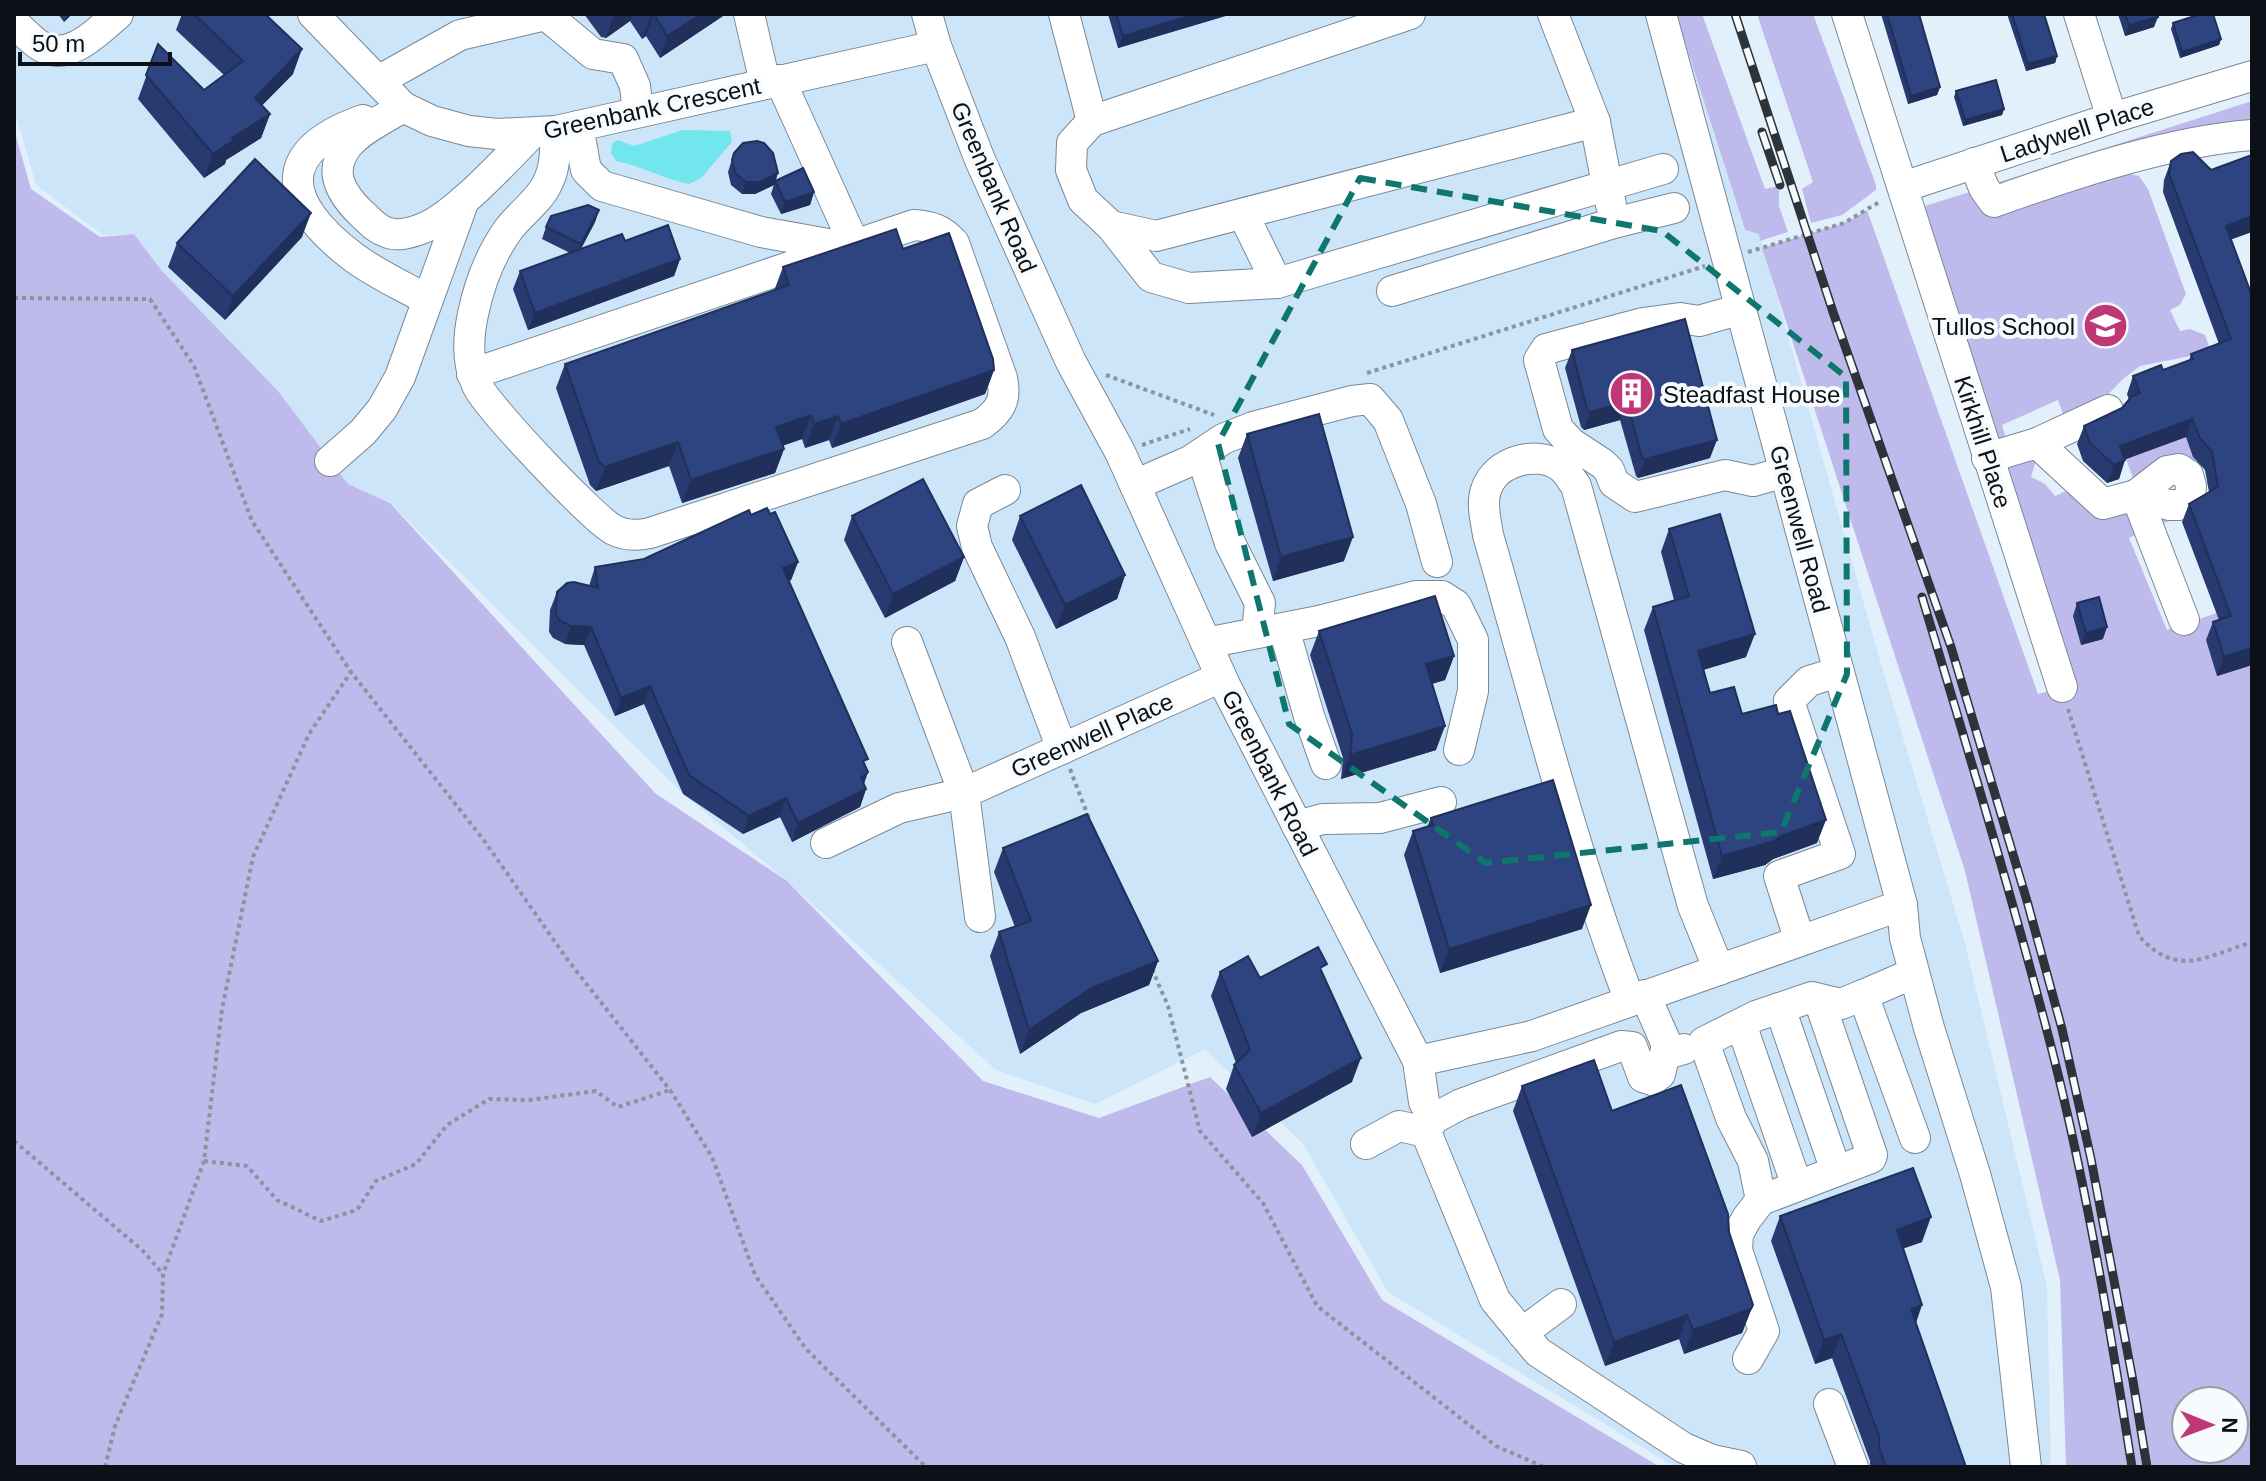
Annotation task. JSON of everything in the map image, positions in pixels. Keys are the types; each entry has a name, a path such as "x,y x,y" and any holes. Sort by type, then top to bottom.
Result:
{"street":[{"path":"14,23 41,46 53,51 75,49 118,14"},
{"name":"Greenbank Crescent","path":"313,14 378,81 395,112 469,131 555,130 936,46"},
{"path":"749,14 772,82 851,247"},
{"name":"Greenbank Road","path":"927,14 936,46 980,160 1071,362 1120,452 1221,677 1418,1061 1430,1125 1495,1300 1538,1352 1684,1448 1712,1460 1741,1466"},
{"path":"1064,14 1092,121"},
{"path":"1410,14 1092,121 1072,143 1071,170 1083,200 1111,226 1151,277 1189,288 1277,283 1663,169"},
{"path":"1553,14 1595,122 1614,223"},
{"name":"Greenwell Road","path":"1661,14 1902,905 1905,938 1914,973 2006,1287 2026,1467"},
{"name":"Kirkhill Place","path":"1847,14 2062,687"},
{"path":"2079,14 2112,118"},
{"path":"378,81 460,35 546,15 593,54 623,59 635,86 638,112"},
{"name":"Ladywell Place","path":"1903,187 2112,118 2252,76"},
{"path":"395,112 347,145 337,181 340,190 356,208 383,232 407,233 426,228 555,130"},
{"path":"395,112 361,120 320,142 305,156 297,171 296,183 309,212 338,245 367,266 426,299"},
{"path":"1111,226 1156,236 1595,122"},
{"path":"555,130 602,186 761,232 851,247"},
{"path":"472,374 914,225 929,226 944,232 954,243 1002,378 1003,402 995,415 982,424 637,536 613,530 507,424 478,389 472,374 469,336 480,291 494,253 509,229 547,186 553,168 555,130"},
{"path":"1974,163 1984,188 1994,202 2113,164 2218,137 2252,135"},
{"path":"330,461 363,432 382,409 400,377 464,198"},
{"path":"1392,291 1614,223 1674,208"},
{"path":"1243,214 1277,283"},
{"path":"1741,309 1699,321 1680,318 1643,323 1546,349 1539,360 1547,393 1558,429 1571,443 1603,464 1614,483 1635,497 1725,475 1753,481 1785,472"},
{"path":"1135,485 1198,441 1223,439 1253,427 1370,399 1388,420 1421,504 1437,562"},
{"path":"1987,458 2037,443 2108,410"},
{"path":"1198,441 1230,543 1260,603 1309,716 1326,764"},
{"path":"2037,443 2103,504 2136,495 2184,620"},
{"path":"1719,970 1693,906 1576,486 1563,468 1549,460 1520,460 1502,469 1486,490 1484,512 1488,535 1605,936 1667,1045 1674,1052 1812,997 1841,1004 1914,973"},
{"path":"1005,490 978,504 972,526 977,547 1020,637 1062,749"},
{"path":"1206,643 1416,596 1442,596 1456,605 1473,640 1473,691 1459,750"},
{"path":"907,642 964,793 980,917"},
{"path":"1800,941 1779,876 1840,854 1789,701 1809,681 1839,672"},
{"name":"Greenwell Place","path":"826,843 899,808 964,793 1221,677"},
{"path":"1297,826 1323,819 1380,818 1441,802"},
{"path":"1418,1061 1532,1036 1902,905"},
{"path":"1863,995 1915,1138"},
{"path":"1748,1359 1764,1333 1737,1243 1741,1228 1761,1200 1871,1158 1872,1153 1819,1000"},
{"path":"1780,1008 1836,1171"},
{"path":"1741,1024 1797,1186"},
{"path":"1704,1042 1731,1118 1753,1161 1761,1200"},
{"path":"1366,1144 1399,1126 1430,1125 1461,1104 1621,1046 1632,1047 1643,1077 1652,1080 1660,1074 1667,1045"},
{"path":"1522,1333 1561,1304"},
{"path":"1829,1404 1853,1467"}],"path":[{"path":"1357,376 1844,223 1903,187"},
{"path":"14,298 150,299 194,366 252,521 351,672 483,839 567,959 670,1090 712,1157 755,1275 806,1349 926,1467"},
{"path":"1071,362 1224,419 1209,423"},
{"path":"1120,452 1198,441"},
{"path":"105,1467 115,1426 162,1314 163,1274 204,1161 222,1009 253,857 309,734 351,672"},
{"path":"2062,687 2139,936 2163,958 2178,962 2193,961 2252,942"},
{"path":"1062,749 1090,821"},
{"path":"1150,964 1168,1006 1200,1131 1263,1203 1317,1306 1496,1446 1544,1467"},
{"path":"204,1161 247,1166 277,1200 321,1221 357,1210 376,1181 416,1164 447,1125 489,1099 529,1100 596,1091 618,1107 670,1090"},
{"path":"14,1141 142,1250 163,1274"}],"highlighted area":[{"path":"1360,178 1662,231 1846,377 1847,674 1781,832 1486,863 1289,724 1218,443"}],"shaded area":[{"path":"14,14 1676,14 1744,230 1759,234 1881,664 1965,943 2047,1287 2051,1467 1675,1467 1388,1292 1303,1144 1205,1049 1095,1104 996,1070 787,881 683,794 390,503 348,484 278,391 162,271 134,234 103,235 36,185 14,109"},
{"path":"1676,14 1702,14 1765,189 1779,186 1779,206 1788,232 1760,241 1759,234 1745,230"},
{"path":"1757,14 1813,14 1876,185 1876,190 1842,215 1811,223 1802,189 1813,182"},
{"path":"2252,101 2252,119 1995,193 1990,185"},
{"path":"14,129 31,189 100,237 134,234 162,271 278,391 348,484 390,503 655,793 787,881 983,1081 1099,1118 1210,1077 1302,1165 1382,1300 1660,1467 14,1467"},
{"path":"2125,173 2139,176 2148,189 2186,294 2180,305 2170,310 2180,331 2190,329 2205,335 2211,352 2140,366 2096,407 2065,419 2058,400 2002,425 2007,442 1997,445 1925,206 1976,190"},
{"path":"1867,210 2038,694 2070,685 2001,460 2037,457 2031,477 2045,484 2055,496 2073,488 2132,509 2143,531 2129,538 2167,630 2252,601 2217,675 2252,665 2252,1467 2066,1467 2060,1280 1965,871 1762,248 1844,223"},
{"path":"2247,414 2191,449 2211,505 2156,526 2150,506 2198,487 2139,481 2133,478 2126,459"}],"water":[{"path":"683,130 730,131 732,142 701,178 689,184 616,161 611,153 612,144 618,140 634,146"}],"building":[{"path":"194,14 265,14 302,49 255,98 270,114 213,154 146,75 158,44 204,90 243,61"},
{"path":"654,14 701,14 667,36"},
{"path":"1116,14 1196,14 1123,36"},
{"path":"1887,14 1919,14 1940,87 1911,96"},
{"path":"2012,14 2044,14 2057,56 2028,64"},
{"path":"2125,14 2157,14 2158,17 2129,25"},
{"path":"2201,14 2213,14 2221,39 2182,52 2173,23"},
{"path":"1996,80 2004,109 1965,120 1956,91"},
{"path":"743,143 764,143 773,153 778,173 760,182 746,182 735,173 732,160"},
{"path":"2193,152 2211,170 2252,155 2252,216 2226,226 2252,296 2252,648 2224,657 2213,622 2231,616 2189,504 2218,487 2212,452 2200,438 2192,419 2120,446 2125,460 2114,465 2090,443 2084,426 2122,408 2132,396 2140,393 2133,376 2161,365 2163,370 2193,359 2191,354 2231,339 2169,174 2171,161 2181,154"},
{"path":"255,159 311,213 233,296 177,243"},
{"path":"803,168 814,192 785,202 775,181"},
{"path":"588,205 599,210 581,244 546,227 551,216"},
{"path":"668,225 680,259 535,313 520,271 622,234 625,241"},
{"path":"896,229 903,249 949,233 993,359 994,370 841,424 838,416 814,424 811,415 776,427 784,449 691,480 678,442 605,467 599,462 565,364 789,285 783,267"},
{"name":"Steadfast House","path":"1685,319 1717,440 1645,459 1642,458 1627,402 1590,412 1587,409 1572,350"},
{"path":"1319,414 1353,537 1281,557 1247,434"},
{"path":"923,479 964,557 893,594 852,516"},
{"path":"1081,485 1125,575 1065,605 1020,516"},
{"path":"767,508 770,514 775,512 798,562 783,568 868,759 863,761 868,772 861,778 866,789 798,823 786,798 749,816 689,775 650,686 621,698 591,627 571,626 559,620 556,613 557,592 567,583 598,588 595,567 644,559 749,510 751,515"},
{"path":"1720,514 1755,634 1698,651 1710,693 1734,687 1742,714 1776,705 1778,714 1790,711 1826,820 1774,841 1722,856 1653,607 1689,596 1669,529"},
{"path":"1435,596 1454,656 1426,664 1445,726 1350,755 1352,734 1319,631"},
{"path":"2099,597 2107,627 2086,633 2077,603"},
{"path":"1553,780 1591,905 1449,949 1413,831 1433,825 1431,818"},
{"path":"1087,814 1158,961 1090,989 1029,1030 999,932 1031,921 1003,848"},
{"path":"1318,947 1327,964 1320,968 1361,1058 1261,1113 1234,1065 1250,1050 1220,972 1248,956 1260,978"},
{"path":"1594,1060 1612,1111 1681,1085 1728,1214 1729,1232 1753,1305 1751,1309 1693,1330 1687,1315 1614,1342 1522,1086"},
{"path":"1913,1168 1931,1217 1897,1230 1922,1305 1911,1309 1966,1467 1886,1467 1879,1447 1879,1436 1841,1334 1824,1340 1780,1216"}],"railway":[{"path":"1735,14 1833,312 1951,647 2027,901 2062,1029 2091,1159 2147,1467"},
{"path":"1762,132 1780,185"},
{"path":"1922,597 2032,973 2060,1081 2095,1246 2132,1467"}],"place":[{"name":"Tullos School","path":"2106,326"},
{"name":"Steadfast House","path":"1632,394"}]}
